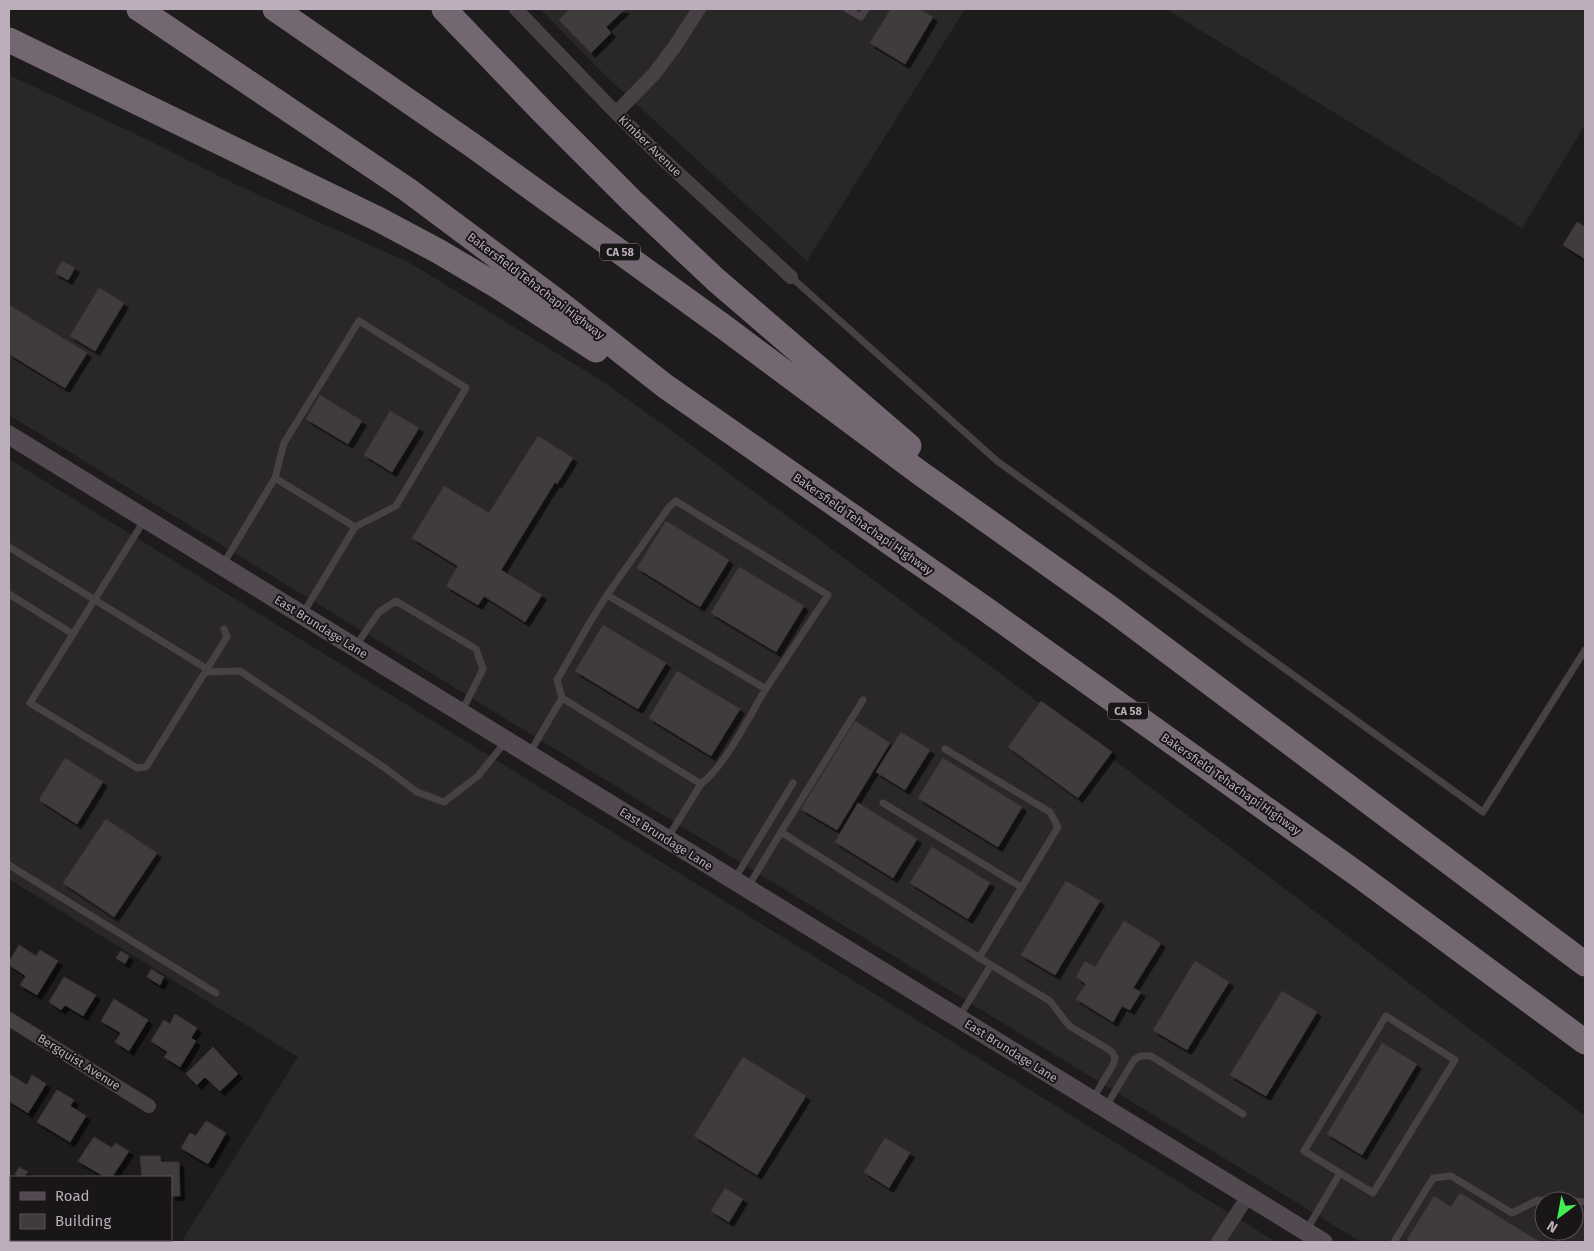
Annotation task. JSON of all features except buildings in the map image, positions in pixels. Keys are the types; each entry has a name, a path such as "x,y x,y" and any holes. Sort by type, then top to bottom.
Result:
{"highway":[{"name":"Bakersfield Tehachapi Highway","path":"140,9 408,190 562,305 665,386 984,608 1344,865 1585,1042"},
{"name":"CA 58","path":"275,9 488,157 1110,608 1585,964"},
{"path":"444,9 632,201 716,280 916,452 960,501"},
{"path":"9,40 378,219 484,278 605,356 665,386"}],"main road":[{"name":"East Brundage Lane","path":"9,435 1323,1242"}],"street":[{"name":"Kimber Avenue","path":"516,9 664,161 791,277"},
{"path":"616,113 654,74 676,46 699,9"},
{"name":"Bergquist Avenue","path":"9,1019 149,1106"},
{"path":"1218,1242 1248,1196"}],"lane":[{"path":"847,9 861,17 866,9"},
{"path":"791,277 997,461 1483,812 1585,650"},
{"path":"222,566 275,478 284,443 358,321 466,388 396,506 355,527 302,615"},
{"path":"275,478 355,527"},
{"path":"667,839 701,784 708,779 724,759 766,689 828,595 676,501 669,507 607,595 557,680 562,698 701,784"},
{"path":"146,519 30,703 138,768 146,768 227,637 224,630"},
{"path":"9,547 206,671 240,670 385,768 417,792 444,802 478,776 506,740"},
{"path":"9,594 73,634"},
{"path":"607,595 766,689"},
{"path":"354,647 379,612 396,601 476,649 483,669 461,713"},
{"path":"529,754 562,698"},
{"path":"741,885 781,832 863,700"},
{"path":"945,750 1050,812 1058,827 979,958"},
{"path":"741,885 793,783"},
{"path":"883,802 1021,888"},
{"path":"781,832 1050,1001 1071,1027 1112,1052 1115,1058 1098,1104"},
{"path":"9,865 216,993"},
{"path":"958,1018 991,965"},
{"path":"1386,1016 1455,1060 1373,1193 1340,1173 1304,1151 1386,1016"},
{"path":"1098,1104 1134,1060 1140,1056 1152,1056 1243,1114"},
{"path":"1305,1231 1340,1173"},
{"path":"1394,1242 1433,1178 1451,1176 1512,1213 1534,1202"}],"shaded area":[{"path":"540,9 965,9 807,261 607,77"},
{"path":"1166,9 1585,9 1585,125 1522,228"},
{"path":"9,75 144,138 237,185 412,264 605,383 1002,675 1585,1116 1585,1242 1361,1242 9,415"},
{"path":"9,459 1276,1242 181,1242 298,1057 9,879"}]}
